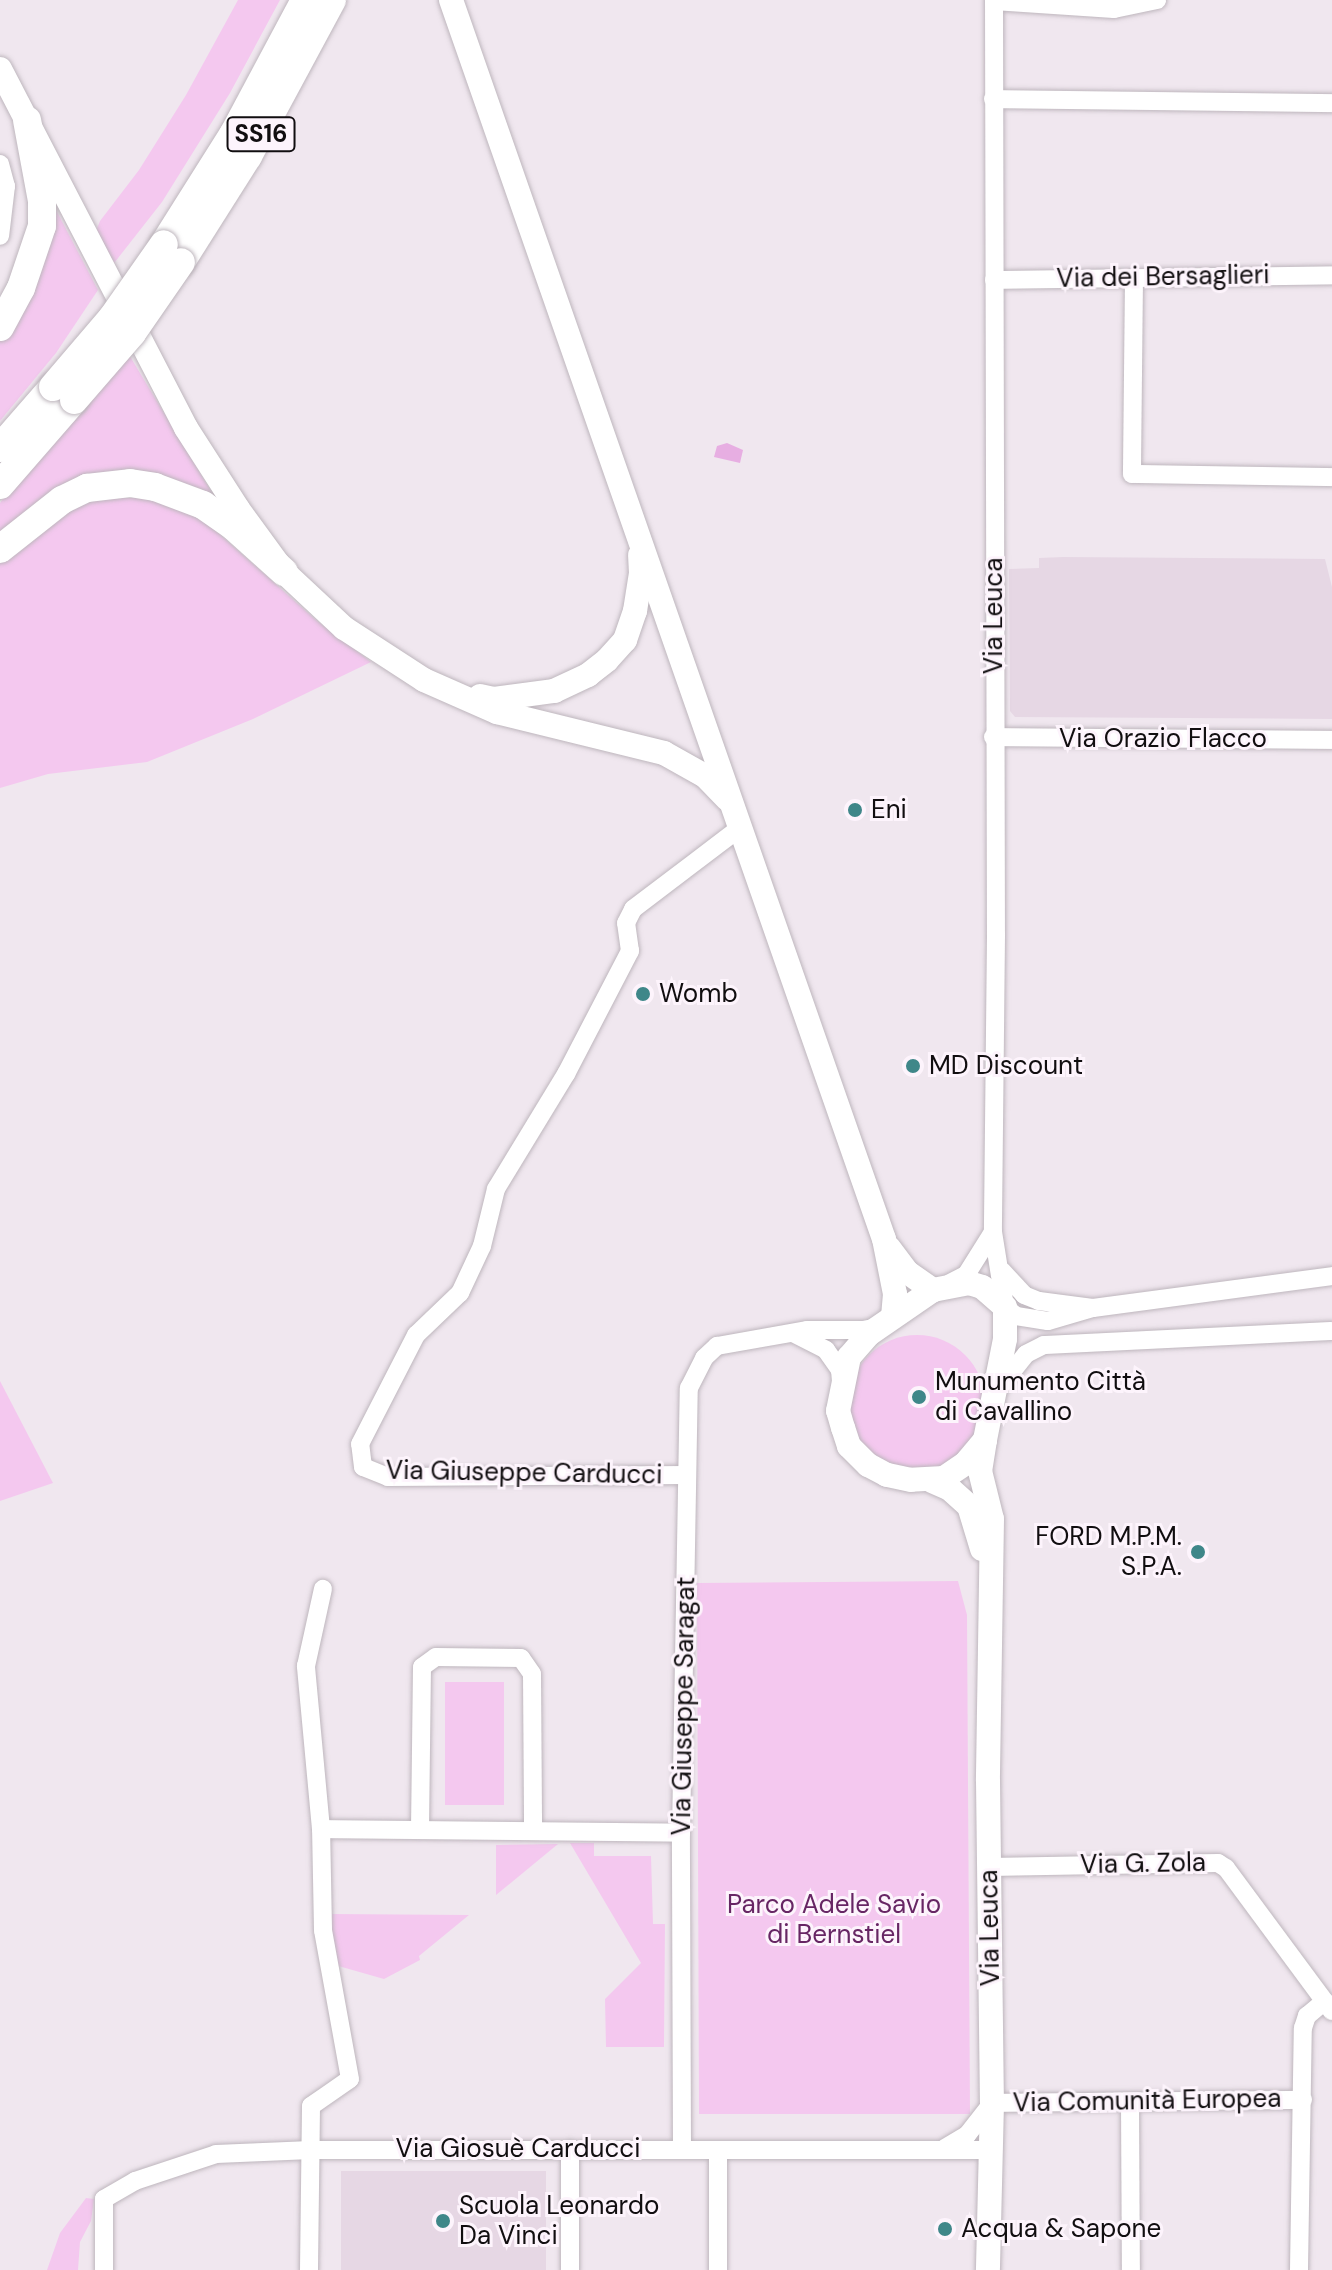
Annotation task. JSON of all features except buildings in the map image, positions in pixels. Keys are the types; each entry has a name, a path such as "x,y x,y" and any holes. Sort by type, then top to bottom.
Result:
{"highway":[{"name":"SS16","path":"0,448 132,333 305,0"},
{"name":"SS16","path":"173,253 248,156 332,0"},
{"path":"0,327 21,288 42,226 42,201 27,120"},
{"name":"SS16","path":"0,485 63,393"},
{"path":"0,549 62,500 87,488 130,483 155,487 203,505 234,527 284,572"}],"main road":[{"path":"451,0 884,1239 895,1294 885,1322"},
{"path":"0,69 186,428 238,509 284,572 344,628 424,680 497,712 664,753 705,776 732,804"},
{"path":"424,680 494,699 554,691 588,675 625,640 641,573 639,536"},
{"path":"884,1239 907,1272 940,1288"},
{"path":"969,1283 982,1287 1005,1307 1005,1339 985,1440 956,1471 932,1481 887,1475 868,1465 849,1446 838,1411 849,1357 885,1322 940,1288 969,1283"},
{"name":"Via Leuca","path":"985,1440 980,1471 992,1519 989,1867 992,2103 988,2270"},
{"name":"Via Leuca","path":"932,1481 950,1489 969,1506 990,1587"}],"street":[{"path":"994,0 1114,9 1157,0"},
{"name":"Via Leuca","path":"994,0 993,737 996,935 993,1232 1005,1307"},
{"path":"993,99 1332,103"},
{"path":"0,164 6,186 0,236"},
{"name":"Via dei Bersaglieri","path":"994,280 1332,275"},
{"path":"1134,278 1132,474 1332,477"},
{"name":"Via Orazio Flacco","path":"993,737 1332,740"},
{"name":"Via Giuseppe Carducci","path":"687,1475 388,1477 363,1467 360,1444 416,1335 460,1293 482,1246 496,1189 566,1074 630,951 626,923 633,909 741,827"},
{"path":"940,1288 966,1275 993,1232"},
{"path":"1001,1269 1024,1295 1039,1301 1093,1308"},
{"path":"1005,1307 1016,1316 1048,1321 1093,1308 1332,1276"},
{"name":"Via Giuseppe Saragat","path":"682,2149 681,1833 689,1388 704,1358 717,1346 790,1333 885,1322"},
{"path":"995,1393 1026,1354 1044,1345 1332,1331"},
{"path":"790,1333 816,1343 833,1357 842,1386"},
{"path":"309,2270 311,2106 350,2079 323,1930 321,1829 306,1666 323,1589"},
{"path":"420,1830 422,1667 436,1657 464,1657 521,1658 532,1674 533,1831"},
{"path":"321,1829 681,1833"},
{"name":"Via G. Zola","path":"989,1867 1218,1863 1226,1868 1328,2006"},
{"path":"1299,2270 1303,2028 1307,2016 1328,2006"},
{"name":"Via Comunità Europea","path":"992,2103 1303,2100"},
{"path":"1130,2102 1131,2270"},
{"path":"942,2150 967,2135 992,2103"},
{"path":"570,2149 570,2270"},
{"name":"Via Giosuè Carducci","path":"104,2270 104,2199 135,2181 216,2154 311,2150 991,2150"},
{"path":"718,2150 718,2270"}],"shaded area":[{"path":"727,443 743,450 740,463 714,457 717,446"},
{"path":"1039,558 1325,559 1332,587 1332,719 1015,717 1010,711 1009,569 1039,568"},
{"name":"Scuola Leonardo Da Vinci","path":"341,2171 546,2171 546,2270 341,2270"}],"green space":[{"path":"238,0 280,0 230,93 162,202 111,267 96,231 100,221 139,170 186,95"},
{"path":"55,208 98,290 56,353 0,421 0,336"},
{"path":"125,348 215,498 150,477 0,534 0,503"},
{"path":"99,498 144,498 177,505 207,523 317,621 371,662 253,719 147,762 48,774 0,788 0,559 39,524"},
{"path":"917,1335 943,1340 965,1355 980,1377 985,1403 980,1429 965,1451 943,1466 917,1471 891,1466 869,1451 854,1429 849,1403 854,1377 869,1355 891,1340"},
{"path":"0,1381 53,1483 0,1501"},
{"name":"Parco Adele Savio di Bernstiel","path":"958,1581 967,1615 970,2114 699,2114 697,1583"},
{"path":"445,1682 504,1682 504,1805 445,1805"},
{"path":"570,1843 594,1843 594,1856 651,1856 653,1924 665,1924 664,2047 606,2047 605,1999 641,1963"},
{"path":"558,1844 496,1895 496,1845"},
{"path":"329,1914 469,1915 419,1956 420,1960 384,1979 335,1965"},
{"path":"86,2198 94,2199 91,2221 80,2242 78,2270 47,2270 60,2233"}],"place":[{"name":"Eni","path":"855,810"},
{"name":"Womb","path":"643,994"},
{"name":"MD Discount","path":"913,1066"},
{"name":"Munumento Città di Cavallino","path":"919,1397"},
{"name":"FORD M.P.M. S.P.A.","path":"1198,1552"},
{"name":"Scuola Leonardo Da Vinci","path":"443,2221"},
{"name":"Acqua & Sapone","path":"945,2229"}]}
